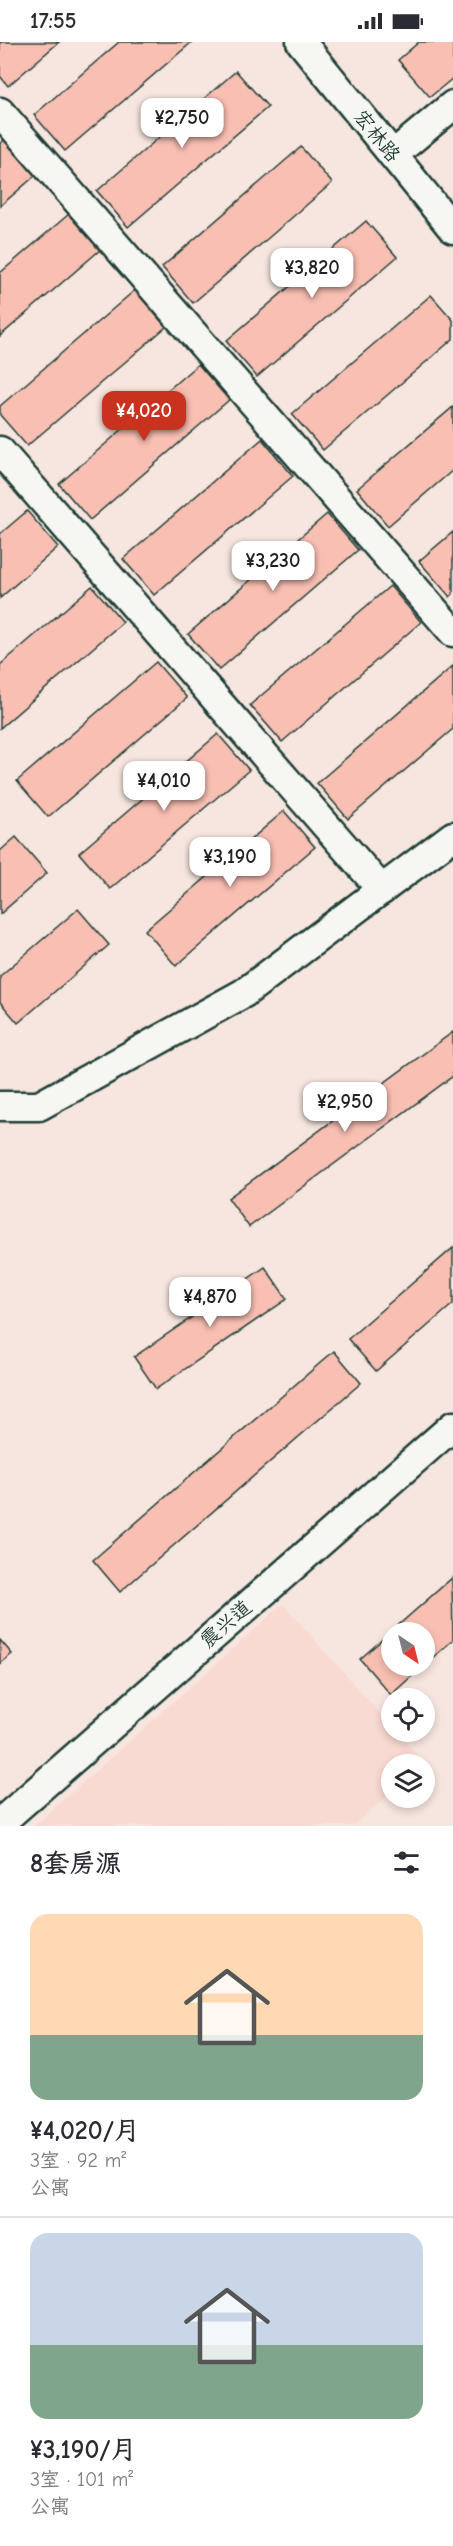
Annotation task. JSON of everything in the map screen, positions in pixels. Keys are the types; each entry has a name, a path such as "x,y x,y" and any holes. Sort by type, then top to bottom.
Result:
{"street":[{"name":"宏林路","path":"301,42 453,229"},
{"path":"393,155 453,105"},
{"path":"0,112 453,632"},
{"path":"0,451 382,890"},
{"path":"0,1106 39,1106 244,993 453,836"},
{"name":"震兴道","path":"0,1822 453,1426"}],"shaded area":[{"path":"283,1604 381,1715 381,1742 406,1742 416,1754 381,1754 381,1802 353,1826 34,1826"}],"building":[{"path":"0,42 59,42 8,86 0,76"},
{"path":"119,42 192,42 65,151 34,115"},
{"path":"419,42 453,42 453,78 430,97 398,60"},
{"path":"236,71 268,107 128,227 97,191"},
{"path":"5,139 36,175 0,206 0,144"},
{"path":"301,147 332,183 193,303 162,267"},
{"path":"69,214 100,250 0,336 0,273"},
{"path":"366,221 397,257 257,377 226,341"},
{"path":"135,290 166,327 27,446 0,415 0,406"},
{"path":"431,295 453,320 453,339 323,450 292,414"},
{"path":"198,364 229,400 90,520 59,484"},
{"path":"453,407 453,470 388,526 357,489"},
{"path":"262,439 293,476 154,595 123,559"},
{"path":"27,511 58,547 0,598 0,534"},
{"path":"327,514 358,550 219,670 188,634"},
{"path":"453,532 453,594 450,597 419,561"},
{"path":"92,586 123,622 0,728 0,665"},
{"path":"390,586 421,622 282,742 250,705"},
{"path":"156,662 187,698 48,817 17,781"},
{"path":"453,666 453,729 348,819 317,783"},
{"path":"218,734 249,770 110,889 79,853"},
{"path":"284,811 315,847 176,966 145,930"},
{"path":"16,837 47,873 0,914 0,851"},
{"path":"78,909 109,945 18,1023 0,1002 0,976"},
{"path":"453,1032 453,1076 249,1227 228,1198"},
{"path":"453,1248 453,1304 376,1371 348,1339"},
{"path":"265,1267 287,1299 156,1389 134,1357"},
{"path":"334,1351 361,1383 120,1592 93,1560"},
{"path":"452,1578 453,1640 435,1656 435,1622 402,1622"},
{"path":"0,1640 12,1654 0,1664"},
{"path":"381,1641 381,1676 412,1676 399,1688 385,1688 360,1659"}]}
